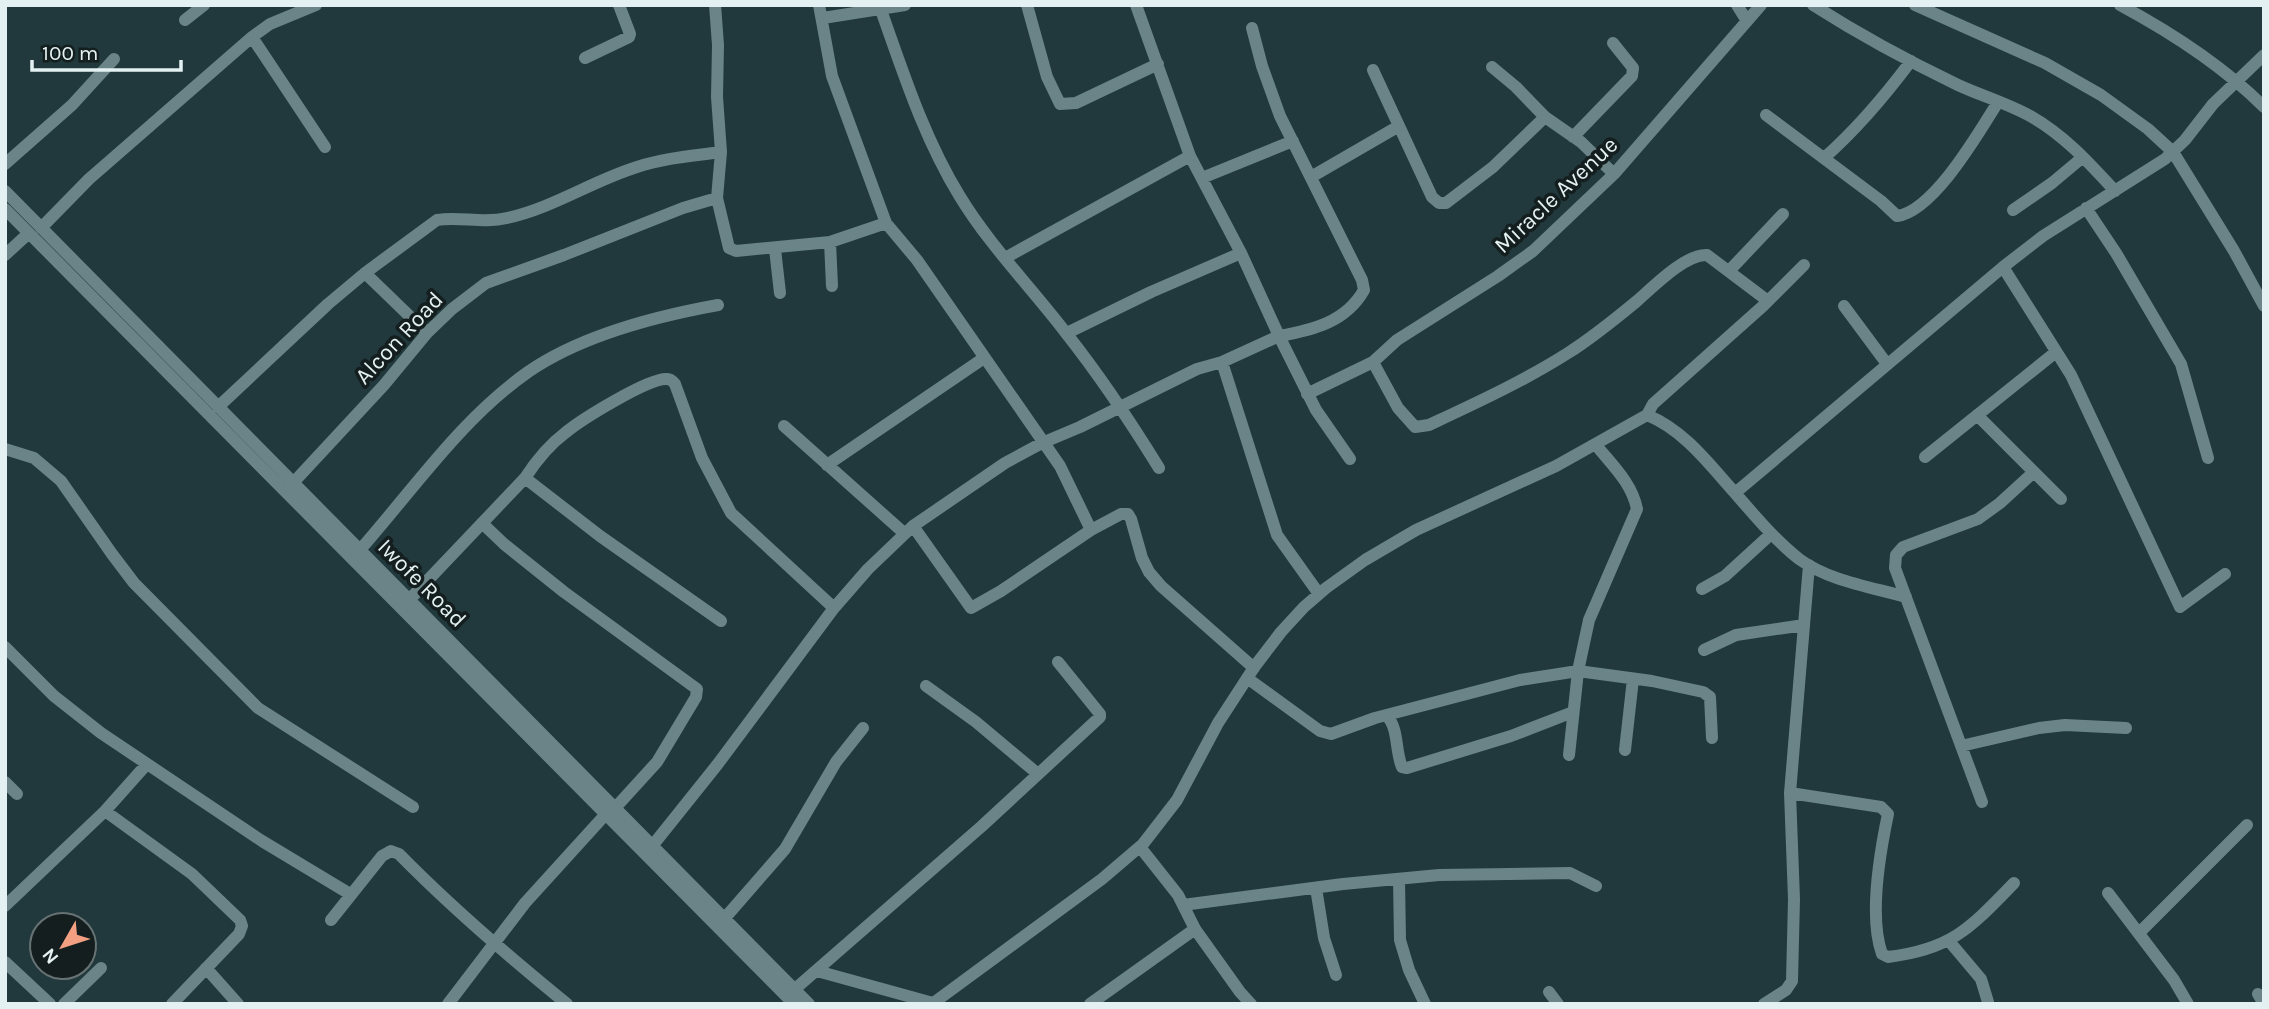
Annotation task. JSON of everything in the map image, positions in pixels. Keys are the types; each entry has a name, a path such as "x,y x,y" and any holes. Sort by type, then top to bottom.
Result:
{"street":[{"path":"185,20 204,5"},
{"path":"5,255 252,37 270,24 316,5"},
{"path":"585,58 629,37 619,5"},
{"path":"715,5 721,152 717,198 729,248 775,249 830,242 886,223"},
{"path":"905,5 881,10 821,11 832,76 886,223 916,260 1060,466 1091,530"},
{"path":"1027,5 1047,77 1060,104 1076,103 1158,64"},
{"path":"1136,5 1191,156 1241,253 1307,394 1350,459"},
{"path":"1737,5 1747,21"},
{"name":"Miracle Avenue","path":"1307,394 1373,362 1397,340 1533,251 1614,174 1761,5"},
{"path":"1813,5 1850,29 1911,61 2032,117 2074,148 2115,191"},
{"path":"1915,5 2045,63 2101,95 2148,129 2173,152 2234,251 2264,306"},
{"path":"2120,5 2202,54 2264,107"},
{"path":"881,10 943,167 982,230 1121,406 1159,468"},
{"path":"653,845 718,765 834,608 909,530 1005,463 1042,443 1197,369 1222,362 1279,336 1302,332 1339,318 1349,310 1364,290 1362,280 1275,104 1252,28"},
{"path":"252,37 325,147"},
{"path":"1573,137 1632,76 1633,68 1613,43"},
{"path":"1735,493 2003,267 2043,236 2165,159 2213,104 2264,55"},
{"path":"5,164 72,105 114,59"},
{"path":"1824,158 1863,122 1911,61"},
{"path":"1492,67 1545,117 1573,137 1614,174"},
{"path":"1373,70 1432,197 1442,204 1493,167 1545,117"},
{"path":"1766,115 1897,216 1906,215 1920,205 1954,170 1998,102"},
{"path":"1311,177 1399,126"},
{"path":"1202,178 1293,141"},
{"path":"218,407 291,336 365,273 437,220 449,218 490,221 508,218 569,197 635,167 721,152"},
{"path":"1005,258 1191,156"},
{"path":"2013,209 2052,183 2083,157"},
{"name":"Iwofe Road","path":"5,191 35,231 610,811 653,845 809,1004"},
{"name":"Alcon Road","path":"293,483 384,385 426,333 452,309 493,280 683,208 717,198"},
{"path":"2087,208 2181,364 2207,458"},
{"name":"Iwofe Road","path":"5,209 35,231 218,407 409,600 794,1004"},
{"path":"1729,271 1783,214"},
{"path":"830,242 832,285"},
{"path":"775,249 780,293"},
{"path":"1066,333 1241,253"},
{"path":"1373,362 1398,408 1415,427 1429,425 1503,390 1567,354 1606,327 1680,265 1699,254 1707,255 1768,301"},
{"path":"817,971 932,1004 1140,847 1177,800 1218,723 1250,673 1281,632 1319,594 1365,560 1416,530 1556,466 1647,415 1653,404 1768,301 1804,265"},
{"path":"2003,267 2071,375 2180,607 2225,574"},
{"path":"365,273 426,333"},
{"path":"359,551 462,431 507,388 530,371 585,343 659,318 718,305"},
{"path":"1844,306 1887,364"},
{"path":"1924,457 2056,352"},
{"path":"827,465 984,358"},
{"path":"1222,362 1277,535 1319,594"},
{"path":"409,600 566,432 627,395 669,379 675,384 702,458 731,513 834,608"},
{"path":"1647,415 1665,422 1693,447 1772,534 1800,559 1848,581 1906,597"},
{"path":"1977,415 2061,499"},
{"path":"784,426 827,465 909,530 971,608 1001,592 1091,530 1121,514 1128,514 1149,572 1250,673 1320,731 1331,734 1520,680 1578,671 1708,694 1712,738"},
{"path":"1569,755 1578,671 1589,620 1636,509 1634,496 1625,480 1596,445"},
{"path":"5,449 34,458 61,481 134,583 258,708 413,807"},
{"path":"1982,802 1895,568 1896,555 1903,547 1978,519 2034,472"},
{"path":"525,478 600,536 721,621"},
{"path":"448,1004 554,869 657,762 696,697 697,690 564,592 482,523"},
{"path":"1702,589 1725,576 1772,534"},
{"path":"1764,1004 1786,990 1792,981 1794,899 1790,793 1809,565"},
{"path":"1704,650 1737,635 1804,625"},
{"path":"5,647 54,696 146,765 262,841 350,894"},
{"path":"795,989 1100,717 1100,713 1058,662"},
{"path":"1625,751 1633,679"},
{"path":"926,686 976,722 1038,774"},
{"path":"1387,716 1392,722 1402,767 1407,768 1511,736 1573,712"},
{"path":"1961,746 2039,728 2065,725 2126,728"},
{"path":"724,919 785,849 836,762 863,728"},
{"path":"5,906 105,811 146,765"},
{"path":"5,782 17,794"},
{"path":"1790,793 1881,807 1888,814 1878,877 1878,942 1882,954 1888,957 1949,941 1974,923 2014,883"},
{"path":"105,811 192,874 240,920 242,926 239,934 173,1004"},
{"path":"2138,933 2247,825"},
{"path":"1140,847 1159,870 1183,905 1195,929 1248,1003"},
{"path":"331,920 382,856 391,851 399,854 493,945 567,1004"},
{"path":"1183,905 1451,874 1570,873 1596,886"},
{"path":"1399,879 1400,940 1409,971 1425,1004"},
{"path":"1316,888 1324,938 1336,975"},
{"path":"2108,893 2188,1004"},
{"path":"1090,1004 1195,929"},
{"path":"1949,941 1981,979 1988,1002"},
{"path":"64,1004 102,968"},
{"path":"206,968 238,1004"},
{"path":"8,969 50,1004"},
{"path":"1549,992 1558,1004"}]}
